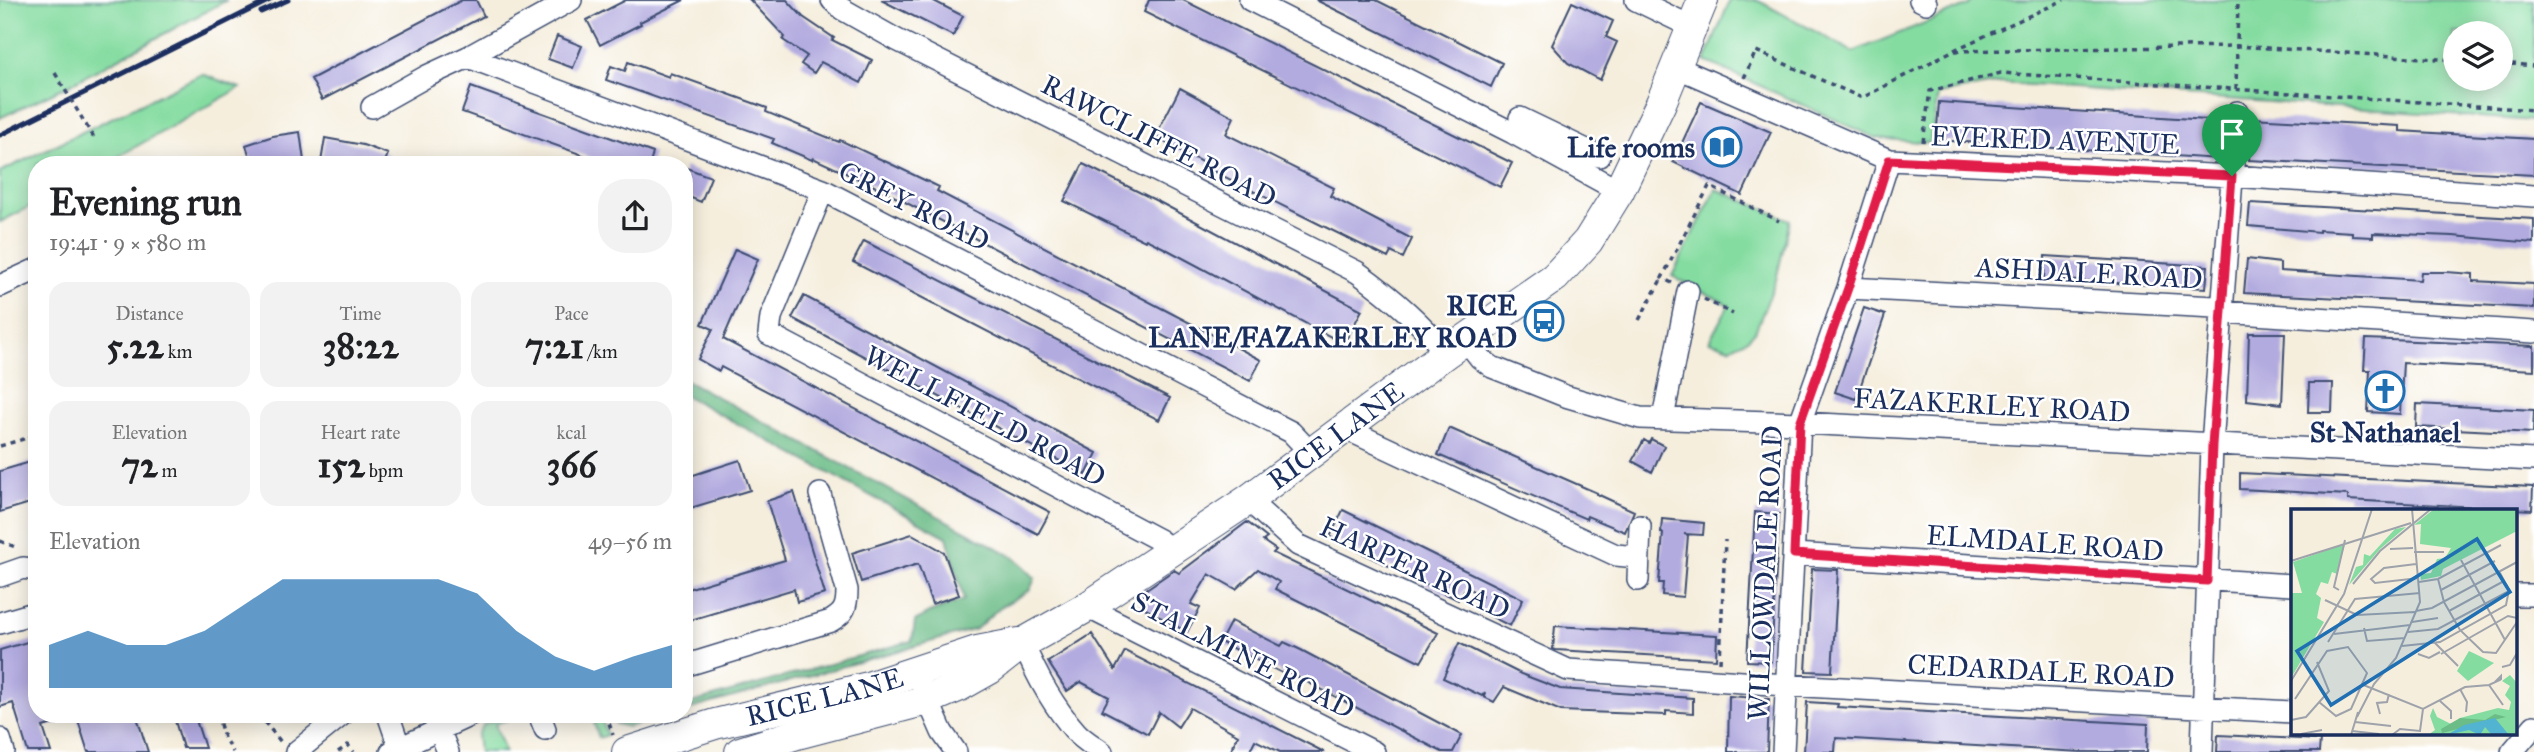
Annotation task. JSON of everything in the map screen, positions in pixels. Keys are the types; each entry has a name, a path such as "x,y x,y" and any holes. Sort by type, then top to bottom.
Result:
{"highway":[{"name":"RICE LANE","path":"740,752 927,700 990,669 1023,643 1087,607 1248,500 1562,269 1588,241 1619,191 1641,147 1698,13"},
{"name":"RICE LANE","path":"627,752 704,727 868,687 977,651 1023,643"}],"street":[{"path":"380,109 427,76 468,57 571,0"},
{"name":"RAWCLIFFE ROAD","path":"832,0 842,9 897,40 1357,272 1384,292 1436,341 1456,347"},
{"path":"1250,0 1513,133 1619,191"},
{"path":"1636,0 1698,13"},
{"name":"GREY ROAD","path":"468,57 823,190 1291,432 1311,453"},
{"name":"EVERED AVENUE","path":"1676,67 1889,160 2232,176 2534,196"},
{"path":"2202,752 2212,445 2236,112"},
{"path":"1520,118 1599,156"},
{"name":"WILLOWDALE ROAD","path":"1783,752 1800,423 1848,288 1889,160"},
{"name":"WELLFIELD ROAD","path":"823,190 771,317 769,334 1159,540 1172,551"},
{"path":"0,286 28,273"},
{"name":"ASHDALE ROAD","path":"1848,288 2215,307 2222,312 2534,332"},
{"path":"1663,418 1688,291"},
{"name":"FAZAKERLEY ROAD","path":"1456,347 1492,367 1531,383 1640,418 1800,423 2534,460"},
{"path":"1344,428 1615,555 1637,557"},
{"path":"693,663 831,621 842,615 847,604 847,590 820,494"},
{"name":"HARPER ROAD","path":"1248,500 1298,545 1568,670"},
{"path":"1638,580 1640,526"},
{"name":"ELMDALE ROAD","path":"1794,554 2291,585"},
{"path":"0,576 28,569"},
{"path":"2516,594 2534,595"},
{"name":"STALMINE ROAD","path":"1087,607 1374,752"},
{"path":"0,623 28,615"},
{"path":"1023,643 1037,676 1077,733 1102,752"},
{"name":"CEDARDALE ROAD","path":"1568,670 1786,685 2291,712"},
{"path":"918,672 942,732 956,752"},
{"path":"289,747 328,723"},
{"path":"390,723 395,749 430,738 457,723"},
{"path":"2516,723 2534,725"},
{"path":"2512,752 2534,725"},
{"path":"430,738 448,752"},
{"path":"0,739 4,752"}],"path":[{"path":"1736,94 1756,51 1862,98 1952,51 2064,0"},
{"path":"2236,112 2238,0"},
{"path":"1952,51 2236,46 2443,60"},
{"path":"2513,64 2534,66"},
{"path":"55,73 95,140"},
{"path":"1921,163 1930,91 2001,73 2534,110"},
{"path":"1639,320 1709,186 1779,221"},
{"path":"1662,278 1733,314"},
{"path":"0,446 28,438"},
{"path":"1719,681 1725,540"},
{"path":"0,541 25,551"},
{"path":"220,723 224,738 233,752"},
{"path":"266,723 289,747"},
{"path":"338,752 348,745 354,752"}],"green space":[{"path":"0,0 227,0 69,85 0,118"},
{"path":"1730,0 1757,0 1853,52 1969,5 1972,0 2534,0 2534,121 2001,83 1938,94 1930,143 1876,138 1705,61"},
{"path":"202,74 240,88 119,156 33,156"},
{"path":"28,158 28,208 0,222 0,172"},
{"path":"1716,189 1790,220 1776,280 1755,332 1730,348 1709,341 1729,305 1672,276"},
{"path":"693,384 1014,557 1035,578 1030,590 999,608 976,629 693,708 693,702 912,641 915,621 964,600 947,537 693,400"},
{"path":"498,723 495,724 505,752 479,752 477,735 483,725"},
{"path":"594,723 603,723 607,735 599,738"},
{"path":"616,723 642,723 628,727"}],"building":[{"path":"462,0 476,0 484,16 322,100 311,79"},
{"path":"626,0 684,0 600,45 587,20"},
{"path":"750,0 787,0 803,17 834,38 832,40 872,60 861,83 821,62 814,73 801,64 807,56 783,40 785,37"},
{"path":"881,0 932,0 963,16 953,36"},
{"path":"1149,0 1183,0 1512,163 1500,187 1144,12"},
{"path":"1316,0 1376,0 1502,63 1491,87"},
{"path":"1572,2 1613,21 1606,37 1617,42 1600,80 1568,63 1552,45"},
{"path":"557,36 582,46 573,68 548,59"},
{"path":"628,62 669,77 670,73 767,108 766,112 839,142 840,140 939,187 937,191 1261,360 1250,381 876,187 813,158 812,160 772,143 774,139 606,80 611,66 625,71"},
{"path":"471,87 653,153 652,156 586,156 462,112"},
{"path":"1180,88 1234,117 1226,134 1334,188 1330,196 1412,239 1403,258 1391,252 1388,258 1209,169 1211,167 1155,137"},
{"name":"Life rooms","path":"1701,102 1771,132 1742,195 1673,162"},
{"path":"1939,102 2221,121 2219,159 1936,140"},
{"path":"2251,118 2400,126 2400,131 2534,139 2534,175 2249,160"},
{"path":"300,132 303,156 249,156 246,145 273,136"},
{"path":"325,138 363,145 388,154 387,156 322,156"},
{"path":"1083,164 1362,310 1344,344 1166,249 1064,201"},
{"path":"693,170 711,177 701,202 693,199"},
{"path":"2250,203 2534,219 2534,243 2453,236 2373,233 2373,237 2352,236 2352,232 2248,226"},
{"path":"864,241 1170,398 1159,420 853,262"},
{"path":"735,249 758,259 723,339 1050,512 1038,534 721,367 719,371 698,359 713,329 702,324"},
{"path":"2045,256 2208,266 2206,288 2044,279"},
{"path":"2247,259 2280,263 2280,271 2420,280 2421,272 2446,272 2473,274 2473,281 2534,284 2534,308 2244,293"},
{"path":"804,296 1097,453 1086,475 792,318"},
{"path":"1864,308 1885,315 1856,399 1835,392"},
{"path":"2249,333 2285,333 2282,404 2247,400"},
{"path":"2366,339 2534,346 2534,370 2403,363 2400,414 2368,412 2370,370 2364,370"},
{"path":"2309,383 2333,383 2332,412 2308,412"},
{"path":"2417,404 2534,410 2533,433 2416,427"},
{"path":"1449,428 1634,511 1625,532 1587,516 1586,519 1438,455"},
{"path":"1651,439 1664,446 1652,472 1632,461 1644,440 1649,443"},
{"path":"740,460 750,490 693,507 693,475"},
{"path":"28,463 28,504 0,512 0,471"},
{"path":"2240,473 2533,487 2532,510 2348,500 2348,495 2240,489"},
{"path":"794,492 825,594 797,602 794,589 693,619 693,587 785,560 767,501"},
{"path":"1343,510 1523,599 1510,626 1476,609 1482,596 1466,587 1458,600 1330,537"},
{"path":"1755,512 1779,514 1771,662 1747,661"},
{"path":"1662,519 1704,523 1703,535 1684,534 1688,535 1683,597 1662,595 1663,583 1659,583"},
{"path":"1247,522 1267,538 1263,541 1276,550 1273,553 1438,633 1421,662 1275,589 1279,582 1258,569 1236,589 1209,574 1191,604 1200,608 1187,632 1141,606 1145,590 1174,570 1179,573"},
{"path":"912,534 944,552 959,595 932,604 918,564 861,582 852,553"},
{"path":"1812,569 1838,570 1832,672 1806,671"},
{"path":"1231,621 1281,646 1284,642 1301,650 1462,735 1453,752 1442,752 1288,672 1286,675 1220,642"},
{"path":"1555,626 1717,635 1716,659 1556,650 1553,649"},
{"path":"1092,634 1115,670 1125,651 1324,752 1280,752 1255,740 1249,752 1230,752 1238,735 1190,708 1178,727 1159,712 1148,734 1102,710 1109,697 1081,682 1067,691 1048,662"},
{"path":"28,642 28,723 56,723 43,727 51,752 28,752 13,703 0,707 0,650"},
{"path":"1459,643 1521,674 1560,689 1693,698 1693,713 1666,711 1666,715 1561,711 1504,687 1494,702 1484,697 1485,692 1482,696 1443,678"},
{"path":"1729,696 1769,699 1767,752 1728,752"},
{"path":"1807,702 1838,704 1837,707 2148,724 2147,752 2081,752 1836,738 1835,752 1804,752"},
{"path":"79,723 139,723 148,752 88,752"},
{"path":"176,723 197,723 205,748 183,748"},
{"path":"2218,735 2320,740 2319,752 2217,752"}],"railway":[{"path":"0,135 270,0"},
{"path":"261,12 288,0"}],"place":[{"name":"Life rooms","path":"1722,147"},
{"name":"RICE LANE/FAZAKERLEY ROAD","path":"1544,321"},
{"name":"St Nathanael","path":"2385,391"}],"route":[{"path":"1889,160 2232,176 2212,445 2207,581 1794,554 1800,423 1848,288 1889,160"}]}
